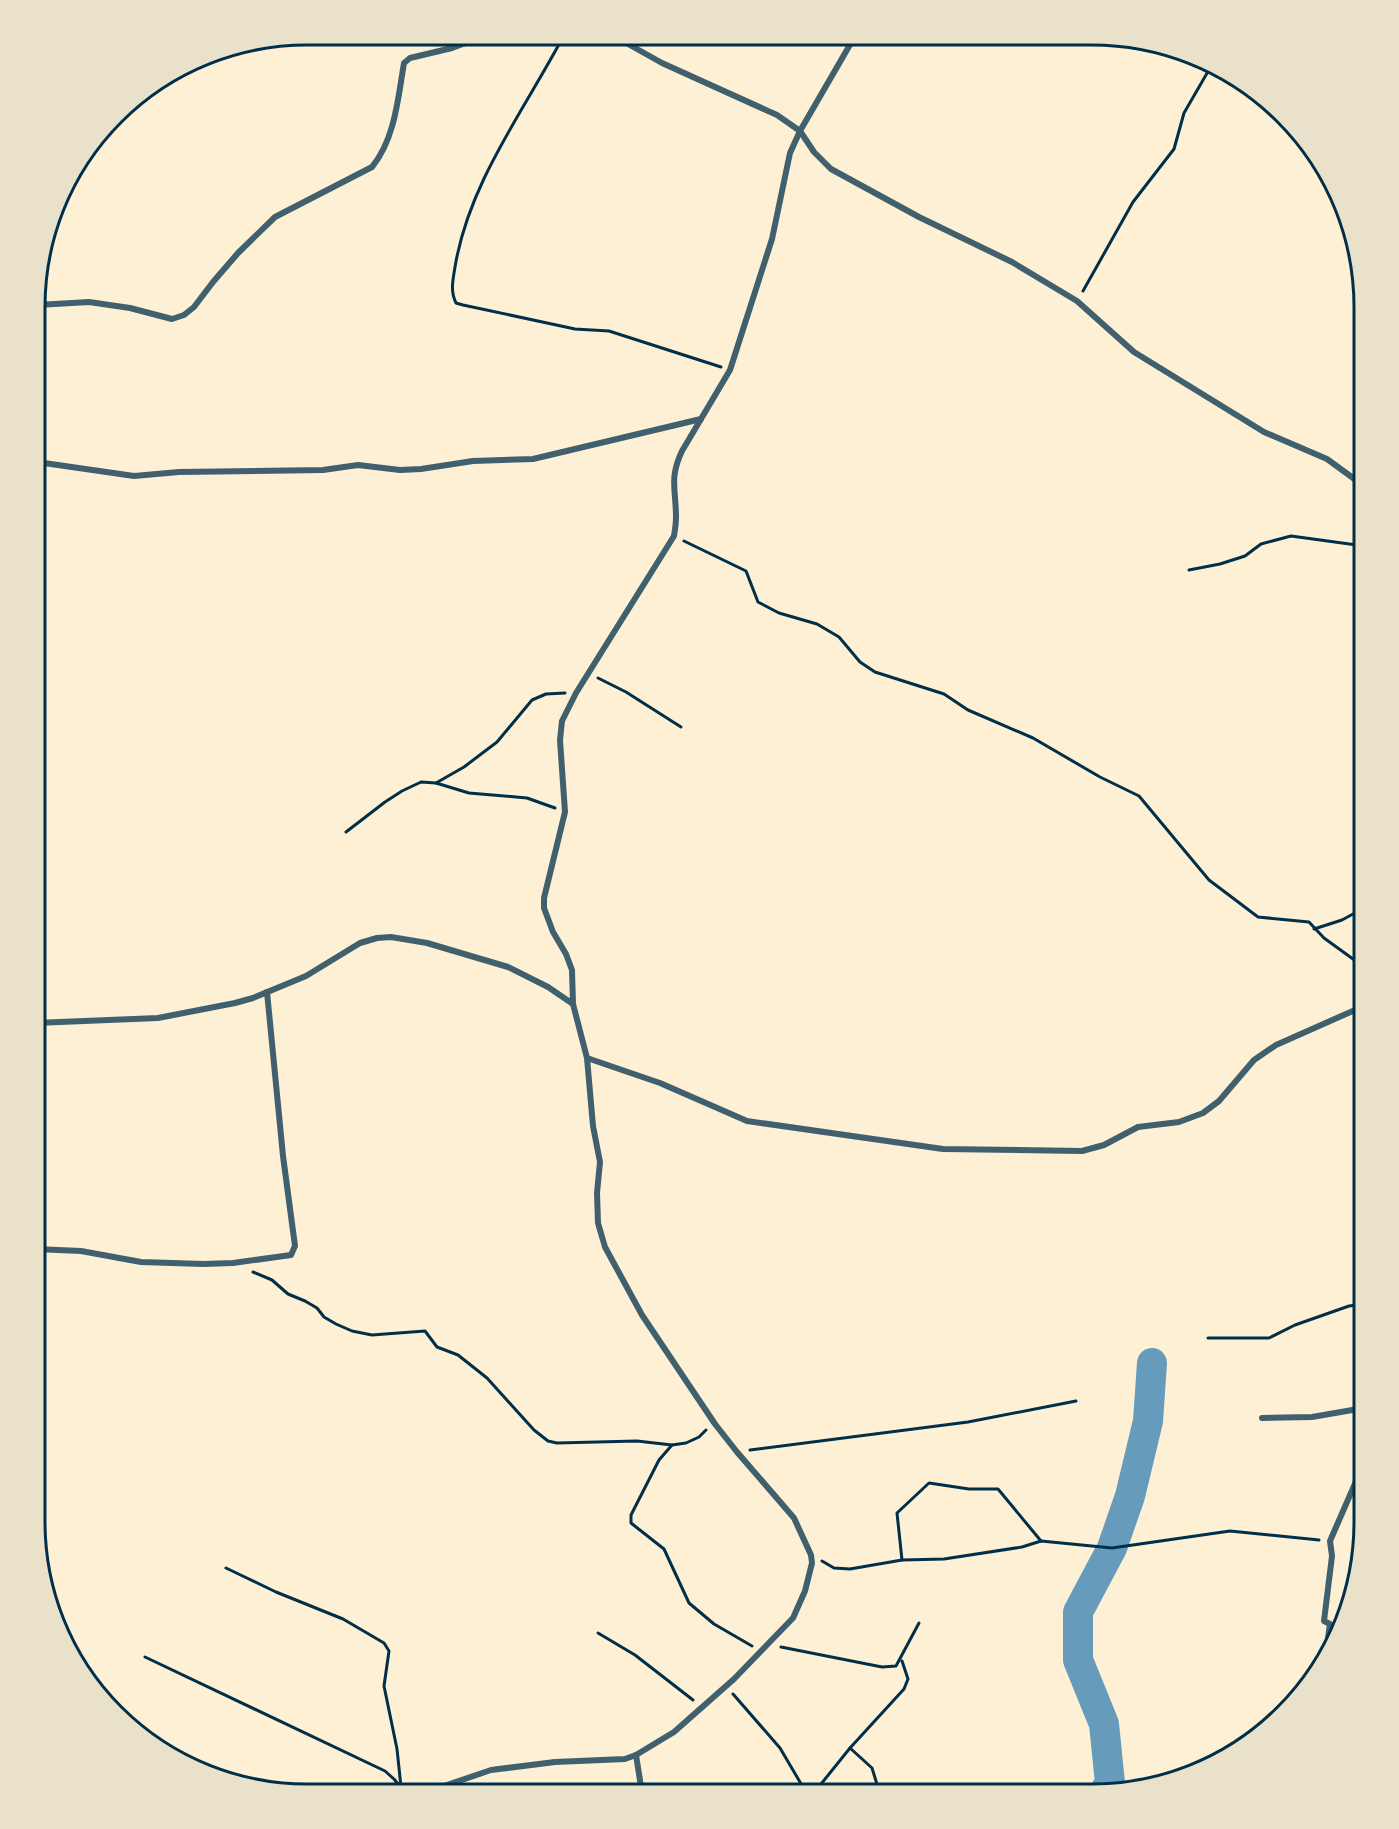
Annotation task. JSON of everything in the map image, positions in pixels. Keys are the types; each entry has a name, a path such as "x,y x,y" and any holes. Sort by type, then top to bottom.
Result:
{"street":[{"path":"45,305 89,302 130,308 172,318 184,315 194,308 238,253 275,217 372,167 379,158 395,114 401,91 404,63 410,58 460,45"},
{"path":"630,45 662,63 777,115 800,131 814,152 831,169 919,217 1012,262 1077,301 1134,352 1264,432 1327,459 1354,479"},
{"path":"450,1784 491,1770 555,1762 625,1759 636,1755 674,1732 726,1686 793,1618 805,1591 812,1563 811,1555 794,1518 710,1417 642,1316 605,1247 598,1224 597,1193 600,1162 593,1126 587,1058 573,1004 572,970 553,932 544,908 544,898 565,812 560,740 562,721 588,673 674,536 676,519 673,484 676,465 730,370 772,239 790,153 800,131 850,45"},
{"path":"45,463 134,476 179,472 322,470 358,465 400,470 421,469 473,461 533,459 701,419"},
{"path":"45,1023 158,1018 235,1004 306,976 360,943 391,937 427,943 508,967 548,987 573,1004"},
{"path":"45,1249 81,1251 141,1262 203,1264 232,1263 291,1255 295,1246 282,1146 267,992"},
{"path":"587,1058 660,1083 747,1121 943,1149 1082,1151 1104,1145 1138,1127 1179,1122 1203,1113 1219,1101 1254,1060 1269,1050 1354,1011"},
{"path":"1262,1418 1312,1418 1354,1410"},
{"path":"1329,1634 1330,1624 1324,1621 1332,1556 1330,1541 1354,1486"},
{"path":"636,1755 641,1784"}],"path":[{"path":"558,45 495,155 467,216 452,288 456,303 535,322 575,329 609,331 730,370"},
{"path":"1077,301 1133,202 1174,148 1184,113 1207,72"},
{"path":"674,536 746,571 758,602 779,613 817,624 839,637 860,662 875,672 944,694 968,710 1033,738 1100,777 1139,796 1209,880 1258,917 1309,922 1314,929 1354,959"},
{"path":"1189,570 1228,562 1245,556 1261,544 1291,536 1354,545"},
{"path":"588,673 626,692 681,727"},
{"path":"436,783 464,767 496,742 532,700 546,694 576,693"},
{"path":"346,832 402,791 417,783 436,783 470,793 527,798 565,812"},
{"path":"1314,929 1354,913"},
{"path":"252,1272 273,1280 288,1294 317,1308 324,1317 352,1330 372,1335 425,1330 437,1347 458,1355 487,1378 517,1414 548,1441 557,1443 638,1441 672,1445 686,1443 706,1431 710,1417"},
{"path":"1208,1338 1269,1338 1295,1325 1354,1305"},
{"path":"737,1452 968,1422 1076,1401"},
{"path":"672,1445 659,1460 631,1515 631,1524 664,1549 689,1603 714,1624 761,1651"},
{"path":"902,1560 897,1513 929,1483 969,1489 998,1490 1041,1541"},
{"path":"811,1555 834,1568 850,1569 902,1560 955,1557 1022,1548 1041,1541 1112,1548 1230,1532 1330,1541"},
{"path":"226,1568 276,1592 343,1619 384,1642 388,1651 384,1686 397,1749 401,1784"},
{"path":"767,1645 882,1667 896,1666 919,1623"},
{"path":"598,1633 635,1655 702,1706"},
{"path":"145,1657 385,1771 398,1784"},
{"path":"821,1784 849,1748 904,1689 908,1679 901,1660"},
{"path":"726,1686 780,1748 801,1784"},
{"path":"849,1748 872,1768 877,1784"}],"waterway":[{"path":"1110,1783 1104,1724 1078,1660 1078,1612 1112,1548 1130,1496 1148,1421 1152,1363"}]}
